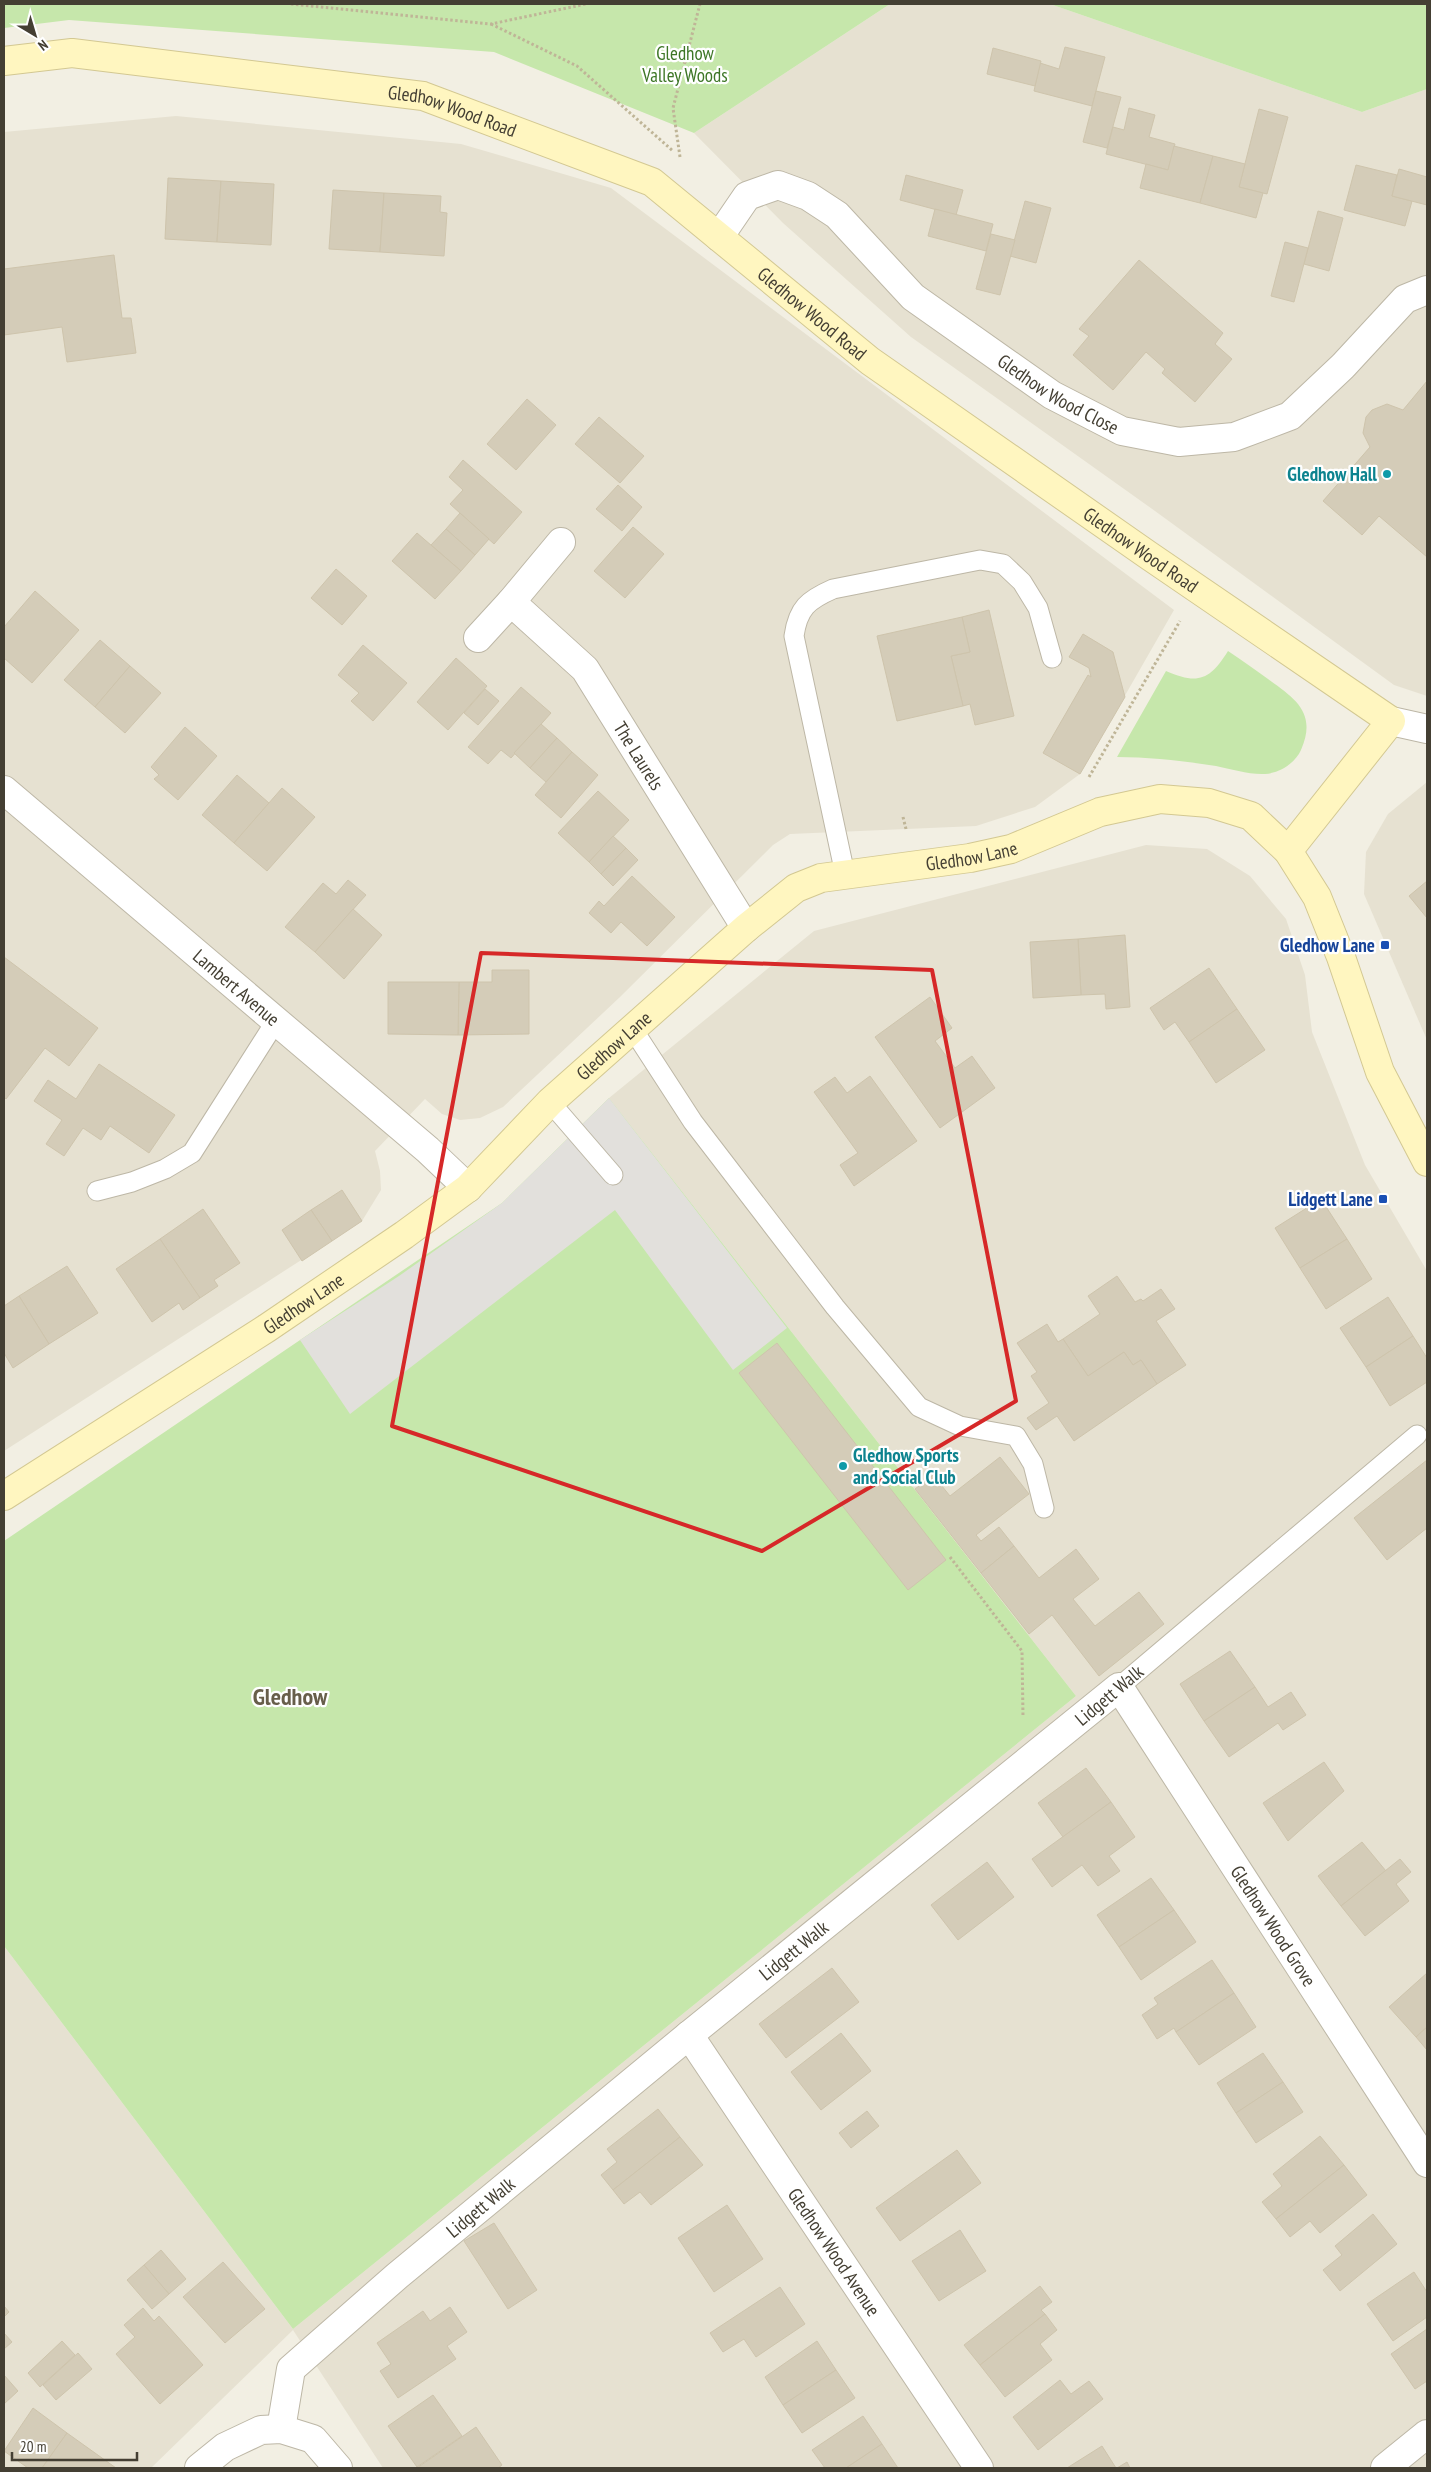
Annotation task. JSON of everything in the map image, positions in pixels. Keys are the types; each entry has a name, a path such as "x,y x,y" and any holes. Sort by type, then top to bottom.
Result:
{"street":[{"name":"Gledhow Wood Road","path":"4,61 72,53 423,96 652,182 870,361 1198,590 1391,721"},
{"name":"Gledhow Wood Close","path":"719,237 748,196 778,185 808,196 837,215 912,297 1052,395 1122,431 1179,442 1234,437 1290,416 1343,366 1405,300 1427,290"},
{"path":"478,638 561,542"},
{"name":"The Laurels","path":"511,602 585,669 746,928"},
{"path":"1427,729 1391,721 1288,851 1317,898 1341,957 1380,1072 1427,1162"},
{"name":"Lambert Avenue","path":"4,790 428,1150 468,1188"},
{"name":"Gledhow Lane","path":"4,1496 267,1328 404,1235 468,1188 550,1102 746,928 796,888 820,878 978,856 1011,849 1061,826 1100,812 1160,799 1209,803 1251,816 1288,851"},
{"name":"Lidgett Walk","path":"281,2429 291,2369 397,2276 689,2035 1119,1687"},
{"name":"Gledhow Wood Grove","path":"1119,1687 1427,2163"},
{"name":"Gledhow Wood Avenue","path":"689,2035 979,2468"},
{"path":"199,2468 225,2447 261,2430 281,2429 313,2439 338,2468"},
{"path":"1384,2468 1427,2434"}],"lane":[{"path":"845,874 794,636 796,618 812,598 833,589 980,560 1004,564 1022,582 1038,608 1052,658"},
{"path":"97,1191 140,1179 165,1169 192,1153 276,1021"},
{"path":"632,1028 693,1122 834,1307 919,1407 960,1426 1016,1436 1033,1464 1044,1508"},
{"path":"550,1102 613,1175"},
{"name":"Lidgett Walk","path":"1119,1687 1417,1435"}],"path":[{"path":"291,4 491,24 586,4"},
{"path":"680,157 673,108 700,4"},
{"path":"491,24 577,66 686,162"},
{"path":"1061,826 1198,590"},
{"path":"950,1557 1022,1651 1024,1721 1045,1748"}],"highlighted area":[{"path":"481,953 932,970 1016,1401 762,1551 392,1426"}],"shaded area":[{"path":"890,4 1050,4 1362,112 1427,89 1427,696 1394,685 911,337 783,223 694,133"},
{"path":"176,116 461,144 611,188 1174,610 1080,774 1035,807 976,826 790,834 773,845 620,997 503,1107 480,1118 460,1120 442,1114 425,1099 375,1151 380,1171 381,1190 362,1221 4,1451 4,132"},
{"path":"1427,782 1427,1040 1364,894 1366,852 1388,814"},
{"path":"1146,845 1207,849 1250,876 1286,919 1305,975 1312,1032 1365,1165 1427,1271 1427,2468 383,2468 293,2330 151,2468 4,2468 4,1946 293,2329 1076,1696 609,1098 814,931"},
{"path":"609,1098 787,1328 733,1370 615,1210 350,1414 300,1340 399,1276 502,1203"}],"green space":[{"name":"Gledhow Valley Woods","path":"4,4 890,4 694,133 494,52 69,20 4,28"},
{"path":"1050,4 1427,4 1427,89 1362,112"},
{"path":"1228,651 1287,693 1301,708 1307,726 1305,737 1301,750 1291,763 1276,772 1259,774 1179,761 1117,757 1166,671 1187,678 1202,677 1209,674 1215,668"},
{"path":"609,1098 1076,1696 293,2329 4,1946 4,1541 502,1203"}],"building":[{"path":"1065,47 1105,57 1092,106 1034,91 1040,63 1059,69"},
{"path":"993,48 1041,61 1035,86 987,74"},
{"path":"1096,91 1121,97 1107,148 1083,142"},
{"path":"1129,108 1155,115 1149,137 1175,144 1168,170 1106,154 1113,127 1124,130"},
{"path":"1259,109 1288,117 1267,194 1239,187"},
{"path":"1174,146 1213,156 1200,203 1140,188 1146,164 1168,170"},
{"path":"1213,156 1245,164 1239,187 1263,193 1256,218 1200,203"},
{"path":"1356,165 1397,175 1392,196 1412,201 1405,226 1344,210"},
{"path":"1399,169 1427,177 1427,205 1392,196"},
{"path":"906,175 963,190 956,215 900,200"},
{"path":"168,178 221,181 217,242 165,239"},
{"path":"221,181 274,184 271,245 217,242"},
{"path":"333,190 384,193 380,252 329,249"},
{"path":"384,193 441,196 440,212 447,213 444,256 380,252"},
{"path":"1025,201 1051,208 1036,263 1010,256"},
{"path":"935,209 993,224 986,251 928,236"},
{"path":"1318,211 1343,218 1329,271 1304,264"},
{"path":"991,234 1015,240 1000,295 976,289"},
{"path":"1285,242 1308,248 1294,302 1271,296"},
{"path":"114,255 122,318 131,318 136,353 67,362 62,327 4,335 4,269"},
{"path":"1139,260 1223,333 1215,344 1232,359 1195,402 1162,373 1165,369 1146,352 1113,390 1073,355 1089,336 1079,329"},
{"name":"Gledhow Hall","path":"1427,381 1427,557 1379,516 1362,535 1323,501 1370,447 1363,433 1366,417 1372,410 1387,404 1403,410"},
{"path":"527,399 556,425 516,470 487,444"},
{"path":"599,417 644,456 620,483 575,444"},
{"path":"463,460 522,512 494,544 450,504 463,490 449,477"},
{"path":"618,485 642,507 622,531 596,509"},
{"path":"460,513 489,539 475,555 446,529"},
{"path":"633,527 664,554 625,598 594,571"},
{"path":"446,529 475,555 461,571 431,545"},
{"path":"417,533 461,571 435,599 392,561"},
{"path":"336,569 367,596 342,625 311,598"},
{"path":"35,591 79,630 32,683 4,658 4,627"},
{"path":"989,610 1014,716 975,725 970,704 963,706 951,656 970,652 962,617"},
{"path":"962,617 970,652 951,656 963,706 897,721 877,636"},
{"path":"1083,634 1113,652 1125,697 1080,774 1043,753 1088,675 1091,677 1089,668 1069,657"},
{"path":"100,640 130,666 95,707 64,680"},
{"path":"363,645 407,683 373,721 351,701 359,693 338,675"},
{"path":"456,658 487,686 448,730 417,702"},
{"path":"130,666 161,693 125,733 95,707"},
{"path":"521,687 551,713 511,758 501,750 488,764 468,747"},
{"path":"485,689 499,701 478,725 464,713"},
{"path":"541,724 557,738 530,768 514,753"},
{"path":"185,727 217,756 178,800 154,779 159,775 151,767"},
{"path":"557,738 572,752 546,782 530,768"},
{"path":"572,752 598,775 561,818 535,795"},
{"path":"237,775 269,803 234,843 202,815"},
{"path":"282,788 315,817 267,871 234,843"},
{"path":"598,791 629,820 589,862 558,833"},
{"path":"613,836 626,848 601,874 589,862"},
{"path":"626,848 638,860 613,886 601,874"},
{"path":"632,876 675,917 647,946 621,922 611,933 589,913 599,901 604,906"},
{"path":"348,880 366,895 315,952 285,927 323,883 336,894"},
{"path":"1427,881 1427,918 1409,896"},
{"path":"353,909 382,935 344,979 315,952"},
{"path":"1125,935 1130,1007 1106,1009 1105,994 1081,995 1078,939"},
{"path":"1078,939 1081,995 1033,998 1030,942"},
{"path":"4,957 98,1028 69,1066 45,1048 6,1099 4,1097"},
{"path":"1209,968 1237,1009 1189,1042 1175,1022 1164,1030 1150,1008"},
{"path":"492,970 529,970 529,1034 458,1035 459,982 492,982"},
{"path":"388,982 459,982 458,1035 388,1034"},
{"path":"930,997 952,1028 935,1041 955,1068 972,1056 995,1088 940,1128 875,1037"},
{"path":"1237,1009 1265,1050 1216,1083 1189,1042"},
{"path":"99,1064 175,1115 149,1153 110,1126 101,1140 83,1128 64,1156 46,1144 62,1120 34,1101 48,1080 76,1099"},
{"path":"870,1076 917,1141 854,1186 840,1165 858,1153 814,1092 835,1077 847,1093"},
{"path":"342,1190 362,1221 332,1241 311,1210"},
{"path":"1321,1199 1347,1239 1300,1268 1275,1228"},
{"path":"203,1209 240,1263 214,1280 218,1286 200,1298 160,1239"},
{"path":"311,1210 332,1241 302,1261 282,1230"},
{"path":"160,1239 200,1298 183,1310 179,1303 152,1322 116,1269"},
{"path":"1347,1239 1372,1279 1326,1309 1300,1268"},
{"path":"67,1266 98,1313 49,1344 19,1296"},
{"path":"1117,1276 1135,1302 1141,1299 1143,1301 1161,1289 1175,1309 1156,1321 1186,1365 1157,1384 1141,1360 1133,1365 1124,1352 1088,1376 1063,1339 1100,1314 1088,1296"},
{"path":"19,1296 49,1344 13,1368 4,1353 4,1306"},
{"path":"1388,1297 1413,1336 1366,1367 1340,1328"},
{"path":"1047,1324 1058,1342 1063,1339 1088,1376 1124,1352 1133,1365 1141,1360 1157,1384 1074,1441 1057,1416 1036,1430 1027,1418 1049,1403 1031,1376 1037,1372 1017,1343"},
{"path":"1413,1336 1427,1358 1427,1382 1390,1406 1366,1367"},
{"name":"Gledhow Sports and Social Club","path":"777,1343 946,1560 908,1590 739,1373"},
{"path":"1000,1457 1029,1494 976,1535 981,1541 999,1527 1014,1546 981,1573 915,1489 933,1475 950,1496"},
{"path":"1427,1460 1427,1528 1387,1560 1354,1518"},
{"path":"1014,1546 1039,1578 1076,1549 1099,1579 1073,1599 1095,1626 1139,1592 1164,1624 1099,1676 1052,1615 1029,1634 981,1573"},
{"path":"1230,1651 1255,1687 1204,1721 1180,1684"},
{"path":"1255,1687 1268,1707 1291,1692 1306,1715 1283,1730 1278,1723 1229,1757 1204,1721"},
{"path":"1324,1762 1344,1791 1288,1841 1263,1803"},
{"path":"1086,1768 1111,1802 1063,1837 1038,1803"},
{"path":"1111,1802 1135,1837 1109,1856 1120,1871 1098,1886 1082,1865 1052,1887 1032,1859"},
{"path":"1362,1842 1386,1871 1341,1906 1318,1876"},
{"path":"1400,1859 1411,1872 1396,1884 1409,1901 1365,1936 1341,1906"},
{"path":"987,1862 1014,1897 958,1940 931,1905"},
{"path":"1151,1878 1174,1910 1119,1947 1097,1915"},
{"path":"1174,1910 1196,1942 1141,1980 1119,1947"},
{"path":"1212,1960 1234,1993 1176,2032 1174,2028 1157,2039 1142,2015 1158,2004 1154,1998"},
{"path":"832,1968 859,2002 786,2058 759,2024"},
{"path":"1427,1973 1427,2027 1416,2037 1389,2007"},
{"path":"1234,1993 1256,2027 1199,2065 1176,2032"},
{"path":"1427,2027 1427,2050 1416,2037"},
{"path":"841,2033 871,2071 821,2110 791,2072"},
{"path":"1263,2053 1283,2082 1236,2113 1217,2083"},
{"path":"1283,2082 1303,2112 1256,2143 1236,2113"},
{"path":"658,2109 680,2137 613,2190 601,2175 617,2162 607,2149"},
{"path":"867,2111 879,2126 851,2148 839,2133"},
{"path":"1320,2136 1344,2165 1276,2219 1262,2202 1282,2186 1273,2174"},
{"path":"680,2137 703,2165 651,2205 640,2192 624,2204 613,2190"},
{"path":"957,2150 981,2183 900,2241 876,2208"},
{"path":"1344,2165 1367,2195 1320,2233 1310,2221 1290,2237 1276,2219"},
{"path":"727,2205 763,2259 714,2292 678,2238"},
{"path":"1373,2214 1397,2244 1340,2291 1323,2270 1342,2255 1335,2246"},
{"path":"494,2223 537,2290 508,2309 464,2241"},
{"path":"960,2230 986,2271 939,2301 912,2261"},
{"path":"161,2250 186,2279 169,2294 144,2265"},
{"path":"223,2262 265,2309 225,2343 183,2297"},
{"path":"144,2265 169,2294 152,2309 127,2280"},
{"path":"1414,2272 1427,2292 1427,2317 1393,2341 1367,2304"},
{"path":"1040,2286 1052,2302 1041,2310 1045,2314 980,2365 964,2345"},
{"path":"780,2287 805,2324 756,2357 744,2339 723,2352 710,2333"},
{"path":"4,2306 9,2312 4,2317"},
{"path":"450,2307 467,2332 447,2346 456,2359 398,2398 380,2371 391,2364 377,2343 423,2311 430,2321"},
{"path":"143,2308 154,2321 159,2316 203,2365 160,2404 116,2354 135,2337 124,2325"},
{"path":"1045,2314 1057,2330 1040,2344 1052,2360 1005,2397 980,2365"},
{"path":"1427,2329 1427,2381 1415,2389 1391,2354"},
{"path":"4,2333 12,2342 4,2349"},
{"path":"62,2341 75,2355 40,2387 28,2373"},
{"path":"817,2341 836,2370 783,2405 765,2377"},
{"path":"78,2353 92,2369 56,2400 43,2385"},
{"path":"836,2370 855,2398 802,2433 783,2405"},
{"path":"4,2375 18,2391 4,2404"},
{"path":"1060,2380 1071,2394 1089,2381 1103,2399 1038,2450 1013,2417"},
{"path":"433,2395 462,2436 417,2467 388,2426"},
{"path":"33,2408 67,2433 42,2468 28,2468 4,2451"},
{"path":"863,2416 882,2444 846,2468 825,2468 812,2450"},
{"path":"476,2427 502,2465 498,2468 417,2468"},
{"path":"67,2433 116,2468 42,2468"},
{"path":"882,2444 898,2468 846,2468"},
{"path":"1102,2446 1116,2468 1067,2468"},
{"path":"1127,2462 1130,2468 1117,2468"}],"place":[{"name":"Gledhow Hall","path":"1387,474"},
{"name":"Gledhow Lane","path":"1385,945"},
{"name":"Lidgett Lane","path":"1383,1199"},
{"name":"Gledhow Sports and Social Club","path":"843,1466"}],"district":[{"name":"Gledhow","path":"290,1697"}]}
